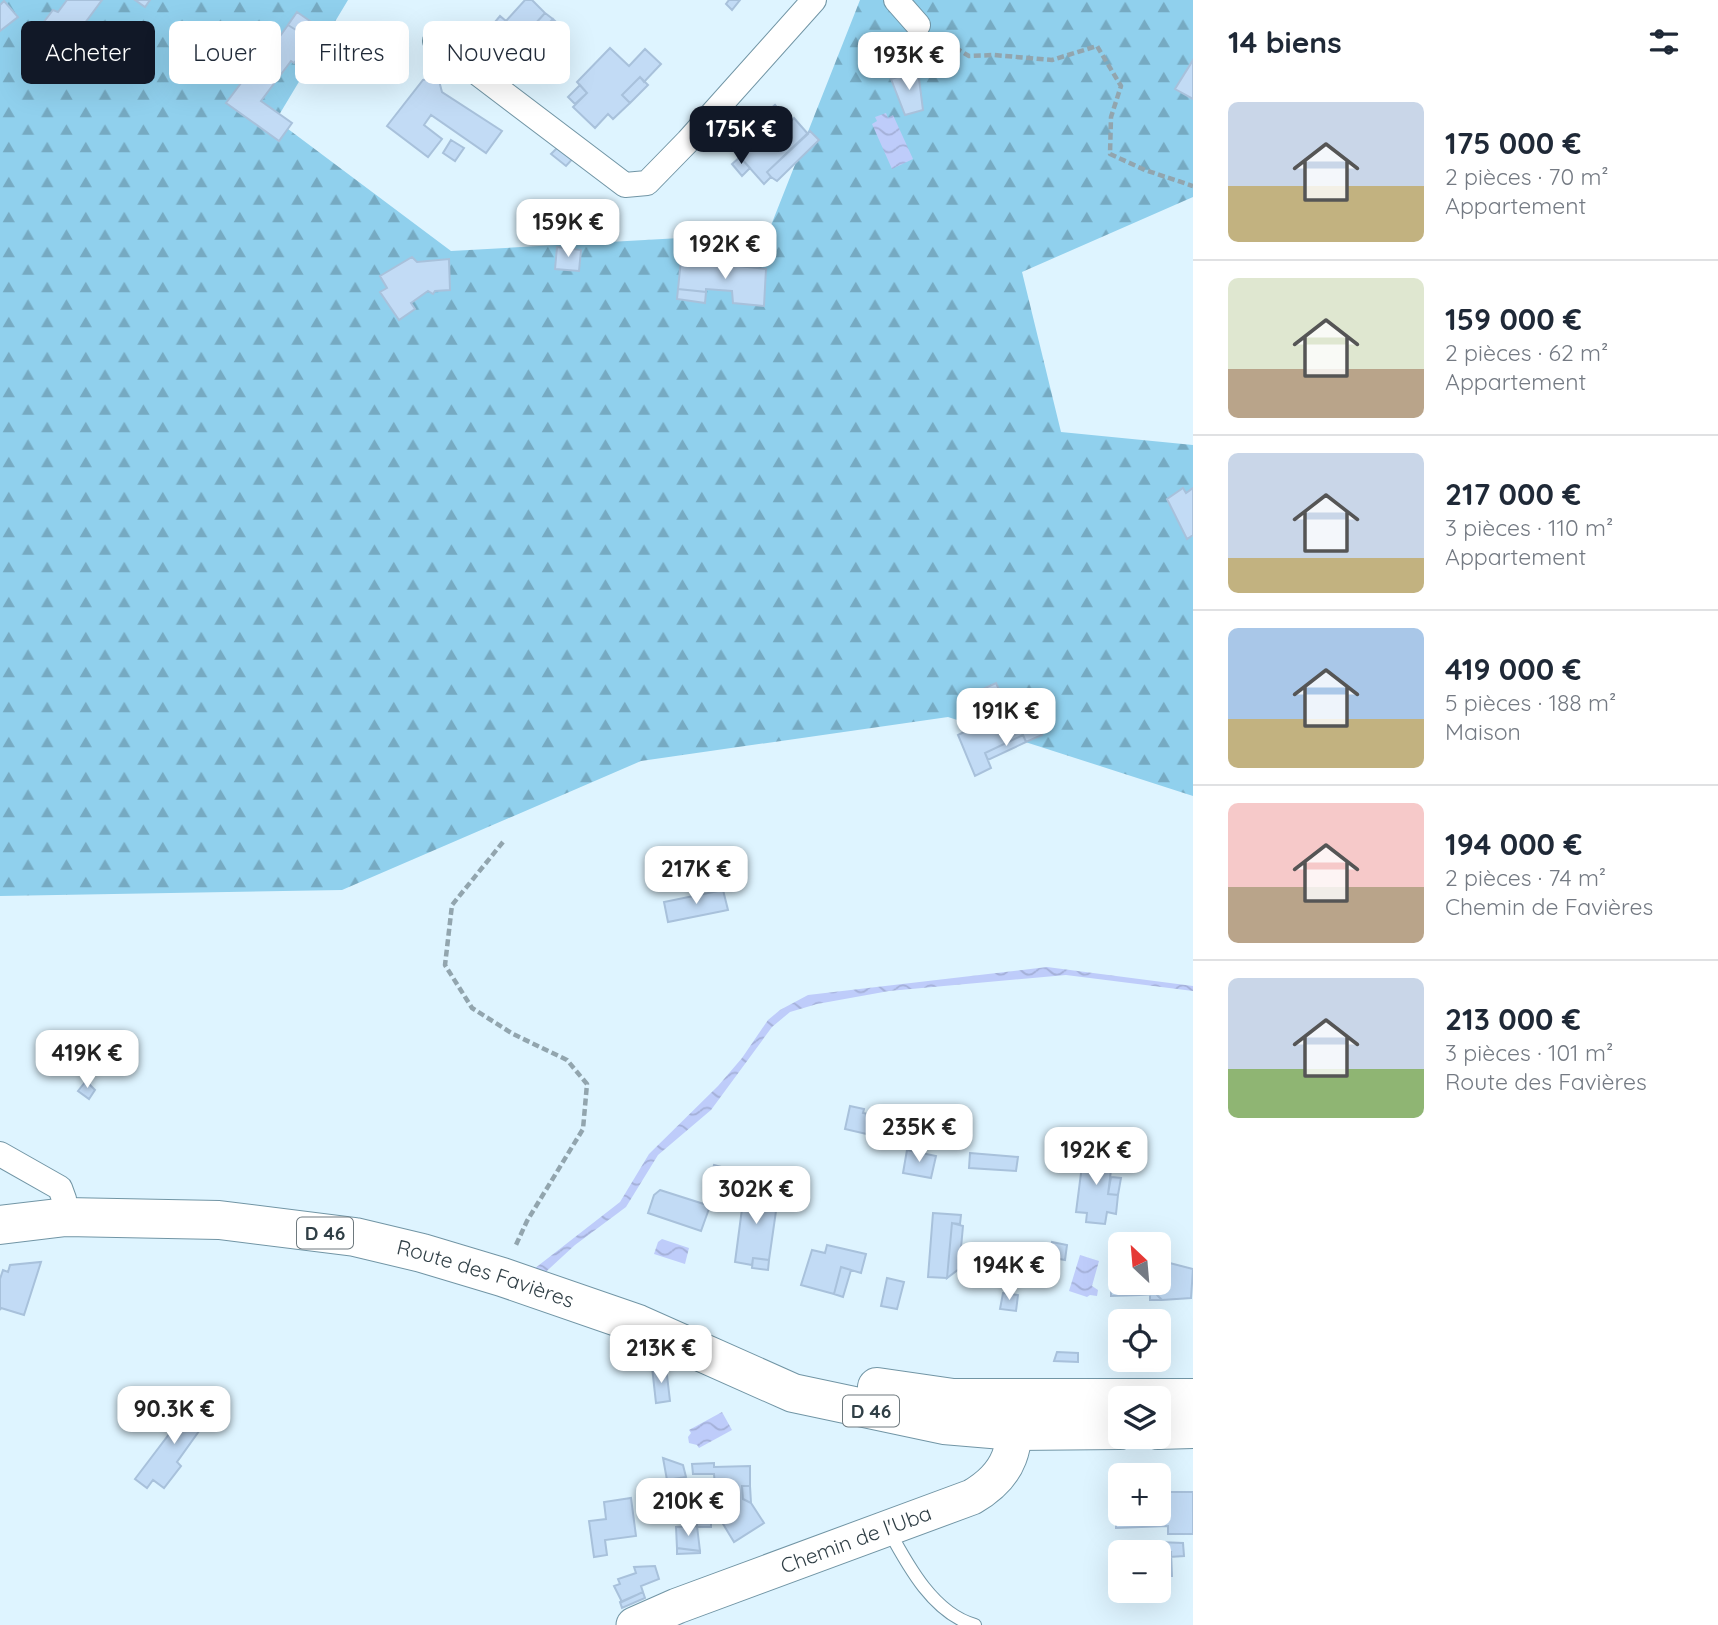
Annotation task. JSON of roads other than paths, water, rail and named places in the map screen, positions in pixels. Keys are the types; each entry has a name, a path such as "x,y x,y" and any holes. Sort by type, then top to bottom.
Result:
{"main road":[{"name":"Route des Favières","path":"0,1225 66,1217 219,1220 355,1237 422,1253 502,1277 638,1324 847,1381 953,1398 1015,1415"},
{"name":"D 46","path":"1015,1415 1193,1398"},
{"name":"D 46","path":"1015,1415 1108,1428"},
{"path":"1171,1430 1193,1429"}],"street":[{"path":"492,84 625,185 647,183 814,0"},
{"path":"897,0 918,25"},
{"path":"0,1154 60,1188 66,1217"},
{"name":"Chemin de l'Uba","path":"634,1625 677,1606 985,1490 1005,1467 1015,1438 1015,1415"}],"lane":[{"path":"888,1527 912,1570 928,1590 964,1622 975,1625"}],"water":[{"path":"886,113 888,118 893,115 913,159 892,169 872,124 877,121 875,117"},
{"path":"1047,967 1193,986 1193,991 1066,975 889,991 817,1004 790,1012 772,1027 711,1110 658,1155 626,1207 575,1245 537,1280 525,1276 620,1202 649,1154 718,1086 742,1058 768,1020 780,1010 808,995"},
{"path":"662,1239 689,1248 685,1264 654,1254 658,1242"},
{"path":"1080,1255 1099,1261 1092,1286 1098,1290 1097,1296 1087,1297 1069,1291"},
{"path":"722,1412 732,1430 699,1448 689,1443 689,1430"}]}
